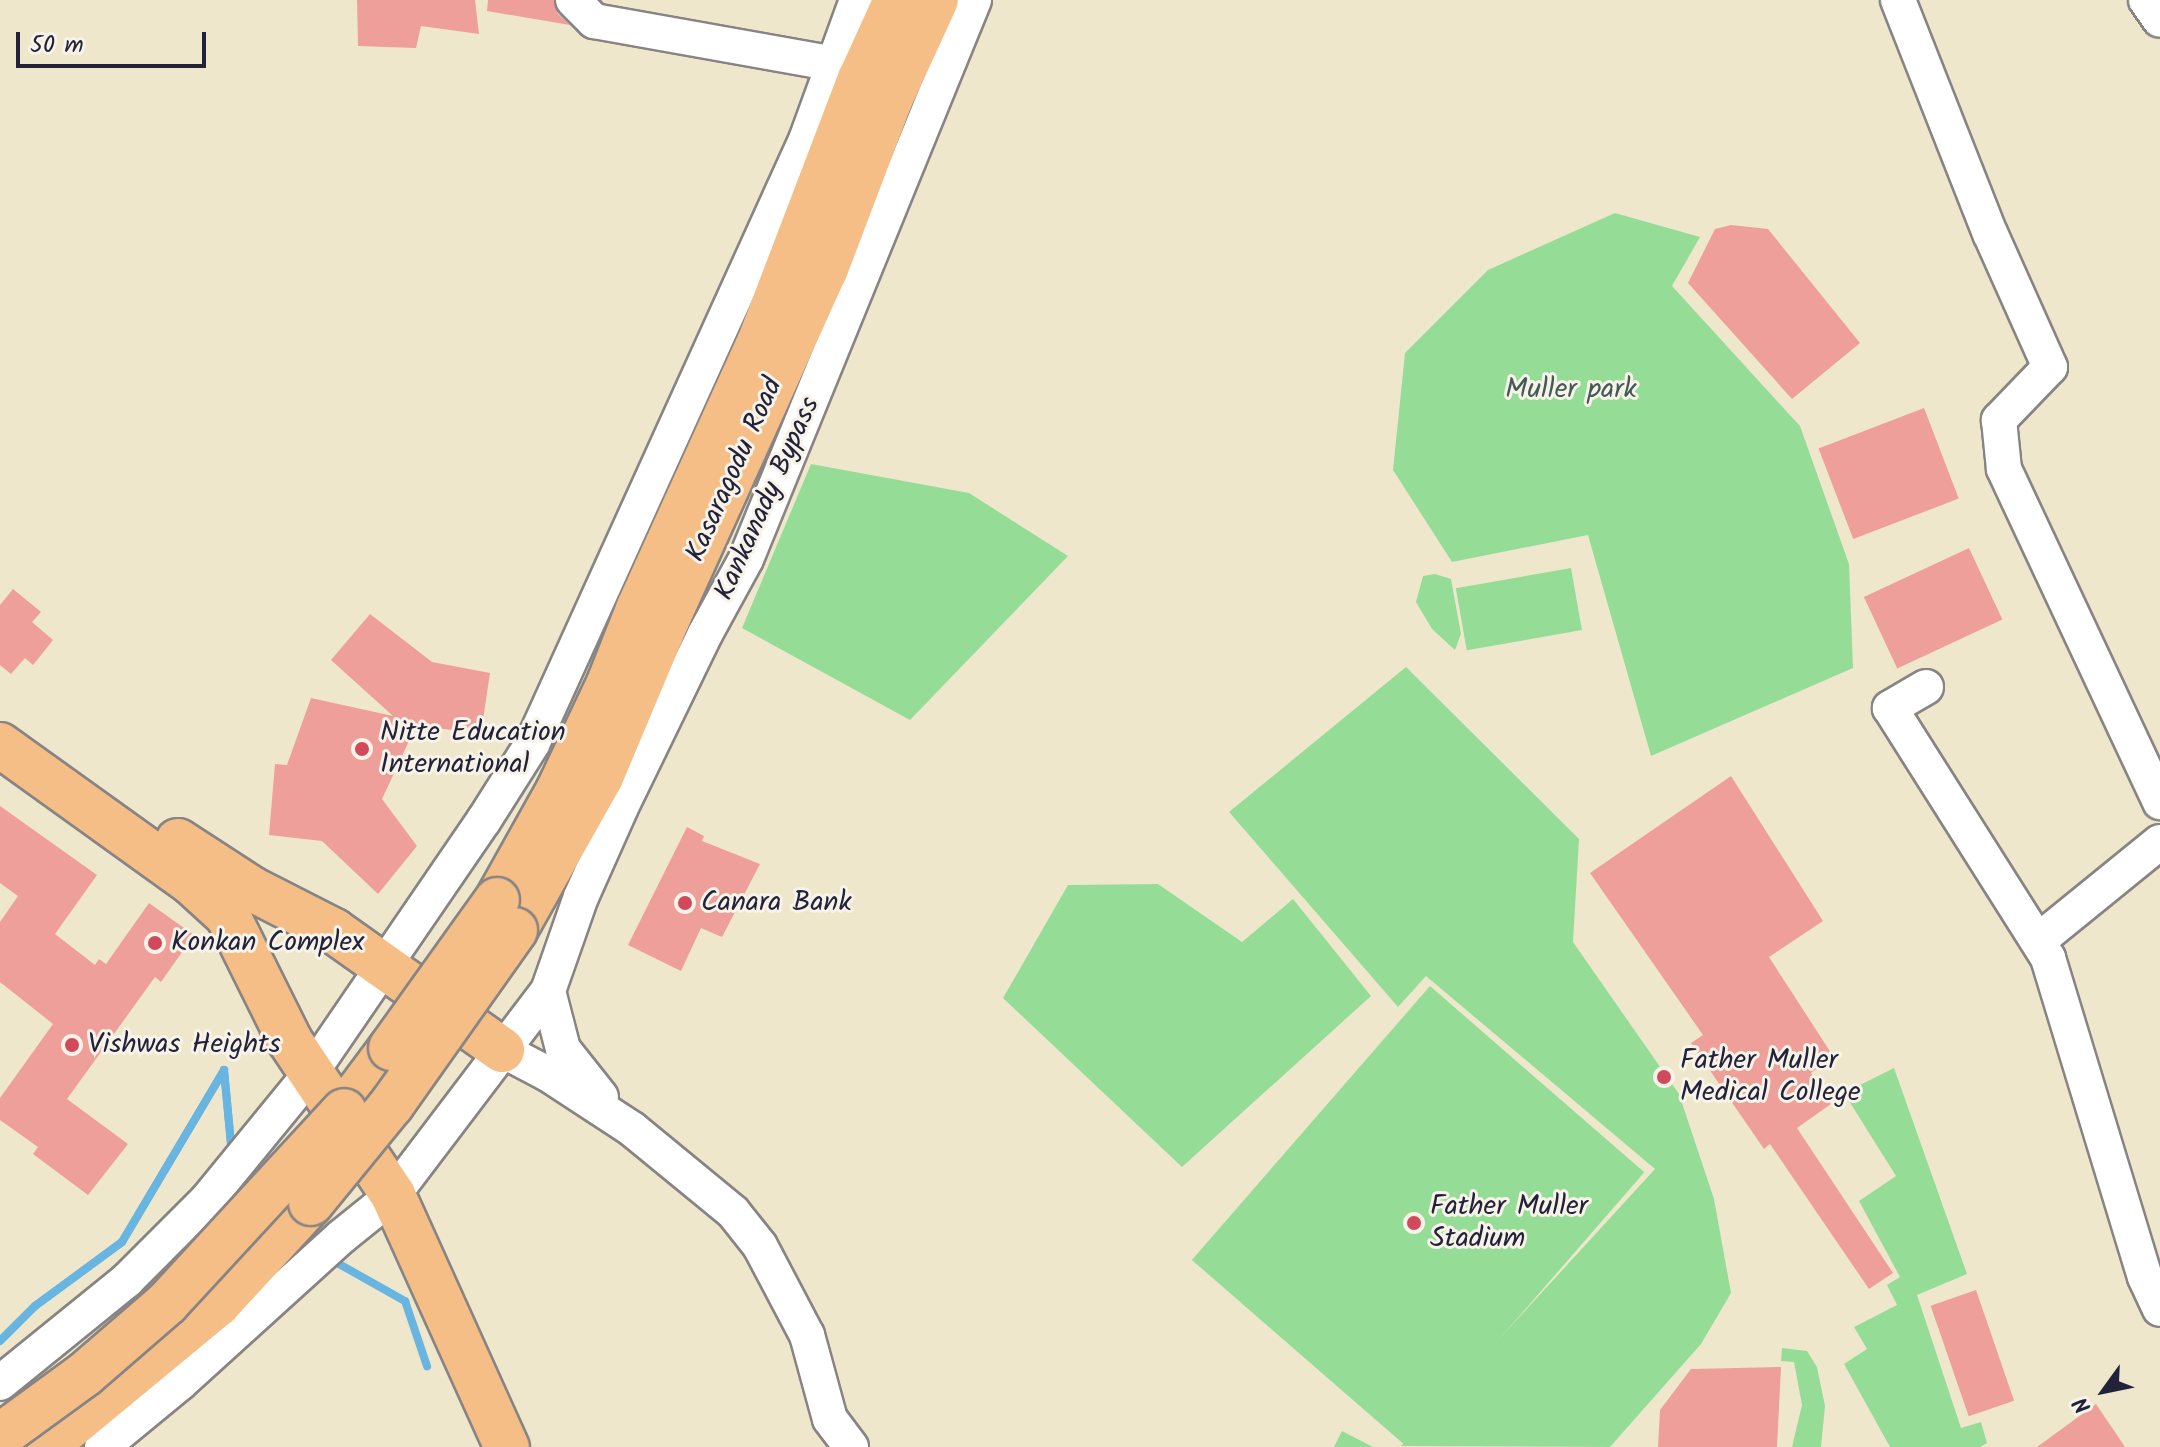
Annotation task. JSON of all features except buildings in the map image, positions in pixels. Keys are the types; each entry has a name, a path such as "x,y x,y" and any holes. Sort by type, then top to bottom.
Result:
{"main road":[{"name":"Kasaragodu Road","path":"506,915 559,789 609,683 639,607 759,343 860,79 896,0"},
{"name":"Kasaragodu Road","path":"506,915 601,777 668,618 825,271 890,100 936,0"},
{"path":"0,712 208,862 334,931 502,1050"},
{"path":"0,745 192,883 228,916 310,1074 393,1195 507,1447"},
{"path":"0,1436 85,1374 167,1303 207,1263 344,1111 506,915"},
{"path":"45,1447 218,1304 311,1203 392,1104 506,915"}],"street":[{"path":"573,0 594,21 835,64"},
{"path":"0,1383 127,1280 207,1200 310,1074 484,820 532,744 806,140 857,0"},
{"name":"Kankanady Bypass","path":"102,1447 393,1195 548,991 581,897 621,807 705,634 746,559 974,0"},
{"path":"1898,0 1990,233 2050,367 1999,420 2004,469 2160,802"},
{"path":"2146,0 2160,20"},
{"path":"1926,687 1890,708 2048,958 2145,1277 2160,1309"},
{"path":"2038,941 2160,842"},
{"path":"548,991 563,1049 600,1097 632,1129 733,1212 760,1246 807,1335 830,1419 851,1447"},
{"path":"502,1050 548,1074 632,1129"}],"green space":[{"name":"Muller park","path":"1615,213 1700,237 1672,286 1800,426 1849,564 1853,668 1651,756 1588,535 1452,562 1393,470 1405,353 1488,270"},
{"path":"811,464 969,493 1068,556 910,720 742,628"},
{"path":"1571,568 1582,630 1467,650 1456,588"},
{"path":"1435,574 1451,579 1461,634 1455,650 1432,629 1416,602 1423,576"},
{"path":"1406,667 1579,839 1573,942 1679,1094 1714,1199 1731,1293 1701,1344 1610,1447 1401,1446 1655,1169 1426,976 1398,1007 1229,812"},
{"path":"1158,884 1242,942 1293,899 1371,996 1182,1167 1003,998 1068,885"},
{"path":"1430,986 1644,1172 1406,1446 1192,1260"},
{"path":"1894,1068 1967,1274 1917,1295 1961,1428 1981,1422 1987,1443 1980,1447 1890,1447 1844,1364 1867,1349 1854,1327 1897,1305 1887,1285 1900,1277 1859,1201 1896,1176 1844,1093"},
{"path":"1782,1348 1807,1351 1817,1367 1825,1406 1821,1447 1792,1447 1802,1405 1794,1362 1781,1361"},
{"path":"1342,1431 1373,1447 1334,1447"}],"waterway":[{"path":"0,1341 35,1306 122,1242 224,1070 232,1154"},
{"path":"0,1341 35,1306 122,1242 224,1070 232,1155"},
{"path":"339,1264 405,1301 427,1366"}],"place":[{"name":"Nitte Education International","path":"362,749"},
{"name":"Canara Bank","path":"685,903"},
{"name":"Konkan Complex","path":"155,943"},
{"name":"Vishwas Heights","path":"72,1045"},
{"name":"Father Muller Medical College","path":"1664,1077"},
{"name":"Father Muller Stadium","path":"1414,1223"}]}
